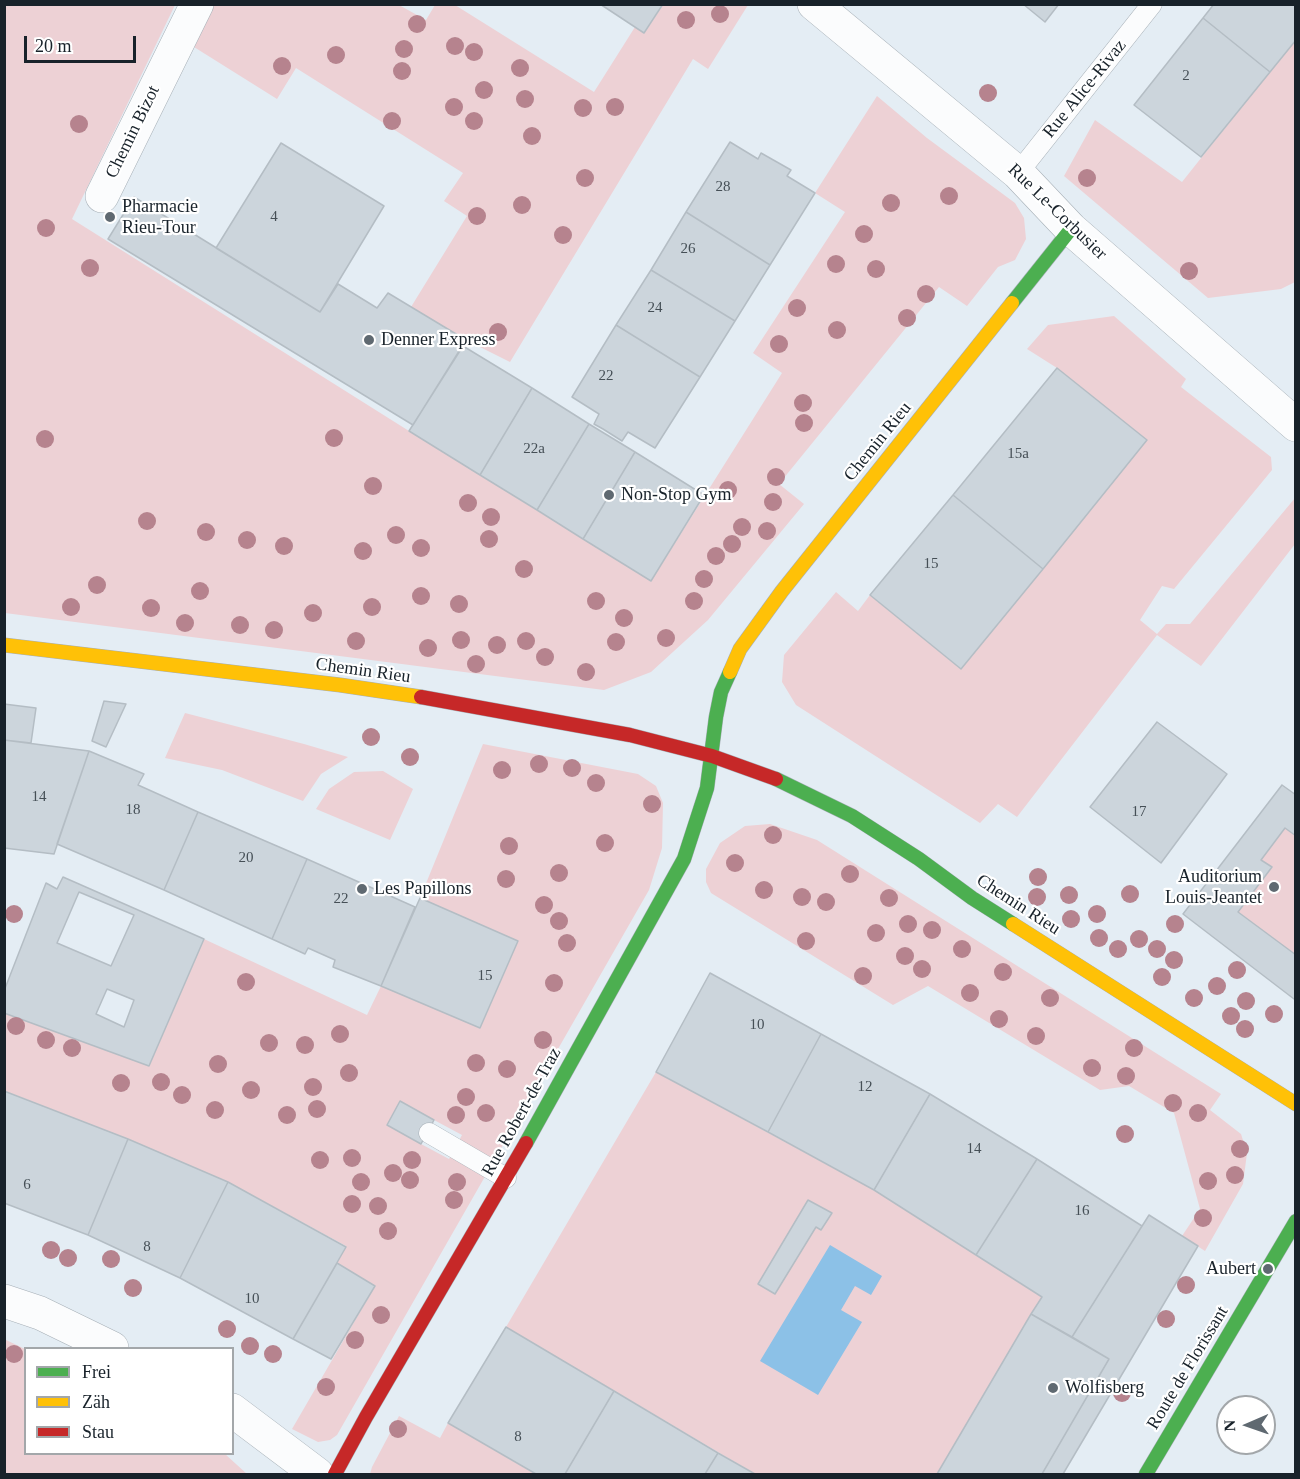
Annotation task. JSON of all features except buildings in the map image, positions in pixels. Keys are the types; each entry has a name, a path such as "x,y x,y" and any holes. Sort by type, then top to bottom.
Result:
{"main road":[{"name":"Chemin Rieu","path":"712,756 721,692 740,649 782,591 1071,229"},
{"name":"Chemin Rieu","path":"4,645 328,684 462,703 630,735 712,756 781,781 852,816 972,898 1296,1104"},
{"name":"Rue Robert-de-Traz","path":"334,1474 506,1178 684,859 707,788 712,756"},
{"name":"Route de Florissant","path":"1146,1474 1296,1221"},
{"path":"1261,1281 1287,1268"}],"street":[{"name":"Chemin Bizot","path":"102,196 197,4"},
{"name":"Rue Le-Corbusier","path":"814,4 1018,173 1071,229 1296,425"},
{"path":"4,1301 40,1313 110,1347"},
{"path":"234,1411 267,1434 317,1474"}],"lane":[{"name":"Rue Alice-Rivaz","path":"1018,173 1152,4"},
{"path":"429,1133 506,1178"}],"shaded area":[{"path":"5,5 175,5 72,219 651,581 782,373 753,353 845,212 815,193 877,96 927,138 1015,203 1024,218 1026,239 1015,260 998,267 967,306 939,287 779,484 804,504 708,620 651,672 604,690 5,613"},
{"path":"214,5 399,5 426,20 435,5 455,5 594,92 635,27 645,32 663,5 748,5 708,69 693,59 510,362 466,340 411,307 467,216 444,201 463,173 296,68 277,99 194,47"},
{"path":"1295,40 1295,282 1281,289 1208,298 1064,176 1095,120 1182,182"},
{"path":"1114,316 1186,379 1181,387 1271,457 1272,470 1174,589 1162,586 1140,620 1157,634 1166,624 1190,624 1295,498 1295,544 1201,666 1157,635 1017,817 998,804 980,823 796,705 782,682 784,655 836,592 858,611 870,595 961,669 1146,441 1057,368 1027,349 1048,325"},
{"path":"185,713 348,757 321,774 303,801 222,770 165,758"},
{"path":"483,744 638,774 656,786 663,803 662,848 649,890 337,1435 330,1440 318,1442 292,1429 375,1286 337,1263 346,1246 228,1182 128,1139 5,1091 4,1013 149,1066 204,939 367,1015 381,986 480,1028 518,941 420,898","holes":["434,1120 462,1135 449,1159 421,1144"]},
{"path":"383,771 413,789 390,840 316,809 329,789 354,772"},
{"path":"770,824 817,840 1221,1094 1210,1110 1241,1134 1247,1153 1243,1184 1205,1251 1182,1236 1200,1209 1174,1113 1129,1086 1100,1090 928,986 893,1005 711,893 706,882 706,869 720,843 745,826"},
{"path":"1285,828 1295,836 1295,955 1238,912 1272,867 1261,860"},
{"path":"656,1072 874,1190 1042,1297 937,1474 755,1474 506,1327"},
{"path":"4,1339 24,1349 24,1455 226,1455 247,1474 5,1474"},
{"path":"399,1416 440,1438 448,1423 535,1474 370,1474"}],"water":[{"path":"830,1245 882,1276 871,1295 855,1286 841,1310 862,1322 818,1395 760,1361"}],"traffic: fast":[{"path":"1012,303 1071,229"},
{"path":"526,1143 684,859 707,788 716,717 721,692 730,672"},
{"path":"776,779 852,816 1013,924"},
{"path":"1146,1474 1296,1221"}],"traffic: slow":[{"path":"730,672 740,649 782,591 1012,303"},
{"path":"4,645 340,685 421,697"},
{"path":"1013,924 1296,1104"}],"traffic: jam":[{"path":"421,697 630,735 712,756 776,779"},
{"path":"335,1474 526,1143"}],"place":[{"name":"Pharmacie Rieu-Tour","path":"110,217"},
{"name":"Denner Express","path":"369,340"},
{"name":"Non-Stop Gym","path":"609,495"},
{"name":"Auditorium Louis-Jeantet","path":"1274,887"},
{"name":"Les Papillons","path":"362,889"},
{"name":"Aubert","path":"1268,1269"},
{"name":"Wolfisberg","path":"1053,1388"}]}
